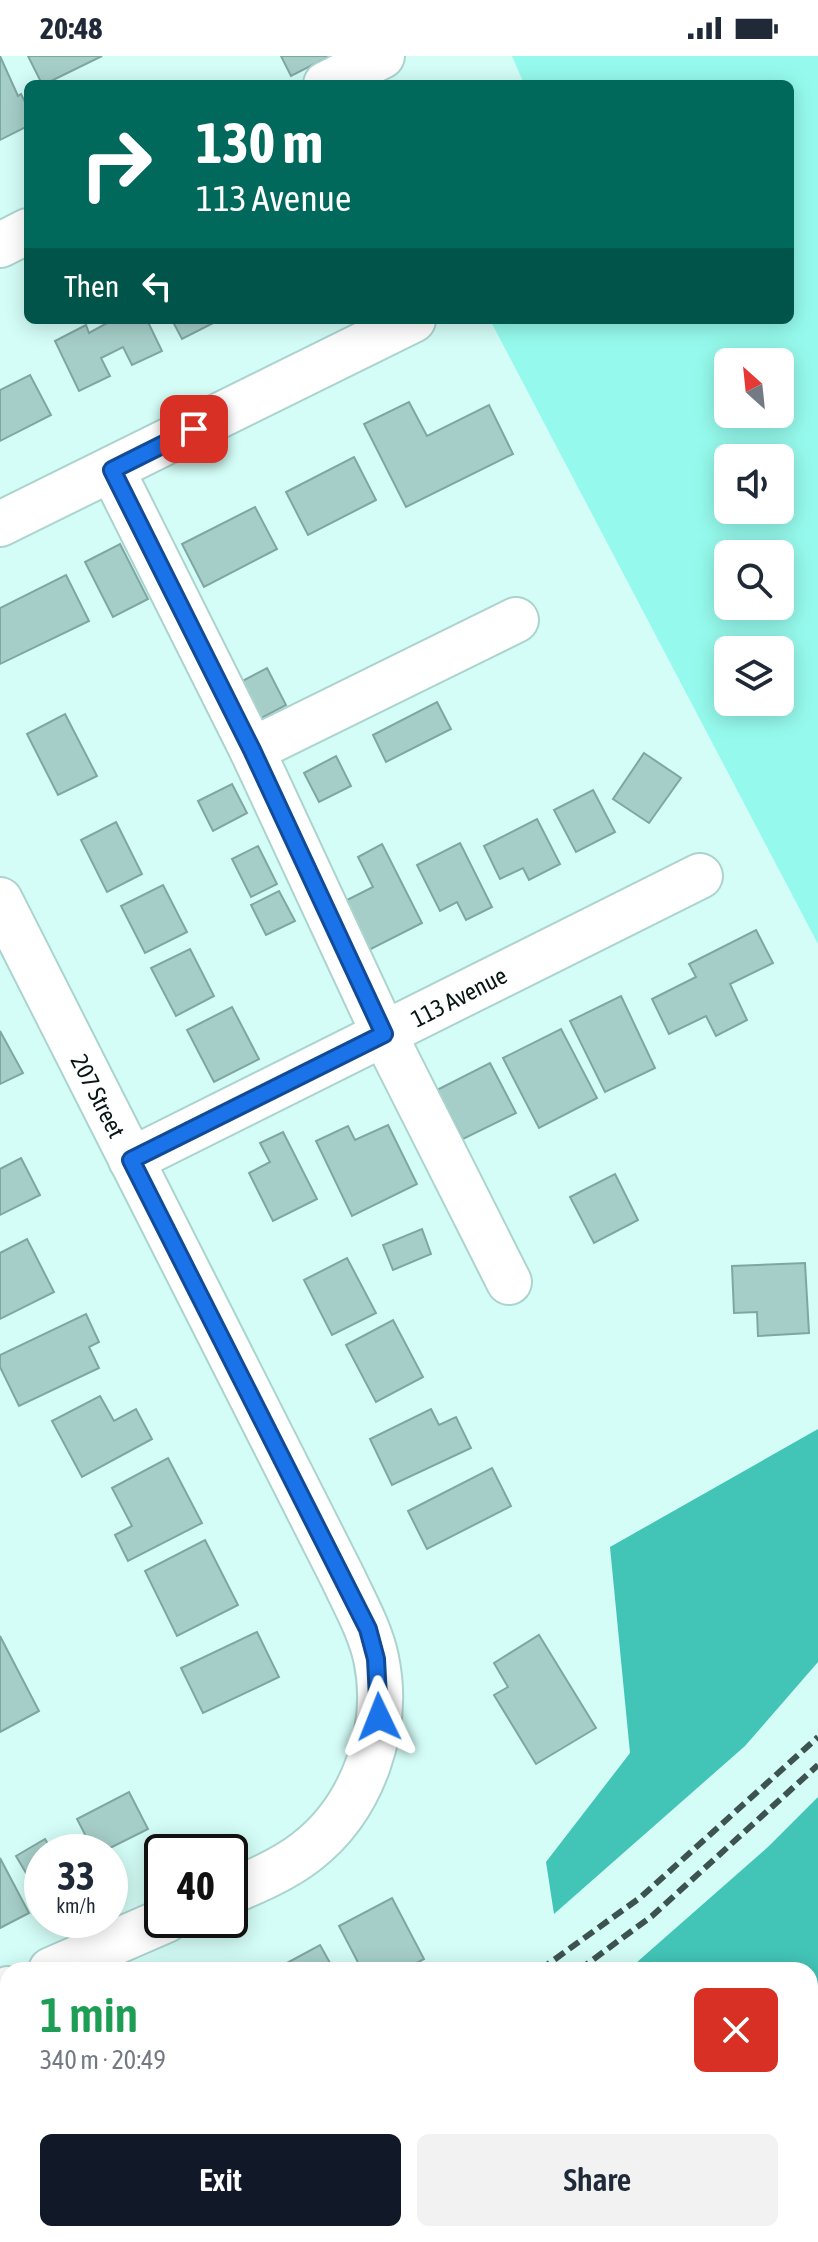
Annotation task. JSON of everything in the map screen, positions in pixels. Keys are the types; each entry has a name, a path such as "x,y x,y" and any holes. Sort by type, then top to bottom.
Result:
{"street":[{"path":"334,80 382,56"},
{"path":"0,245 24,233"},
{"path":"0,524 405,324"},
{"path":"112,470 252,750 384,1034 509,1282"},
{"path":"252,750 516,620"},
{"name":"113 Avenue","path":"131,1160 700,876"},
{"name":"207 Street","path":"0,900 16,973 131,1160 368,1629 376,1659 379,1717 364,1776 350,1801 323,1837 288,1864 248,1883"},
{"path":"69,1962 144,1930"}],"green space":[{"path":"512,56 818,56 818,944 492,324 794,324 794,80 522,80"},
{"path":"818,1429 818,1662 745,1746 554,1914 546,1862 630,1753 610,1547"},
{"path":"818,1797 818,1962 637,1962 769,1846"}],"building":[{"path":"0,56 18,96 21,94 24,100 24,128 0,140"},
{"path":"28,56 102,56 53,80 40,80"},
{"path":"281,56 330,56 291,76"},
{"path":"105,324 149,324 162,351 132,365 123,347 101,358 110,376 79,391 55,341 86,325 89,333"},
{"path":"174,324 211,324 182,339"},
{"path":"30,375 51,415 0,441 0,390"},
{"path":"409,402 427,436 489,405 513,454 406,507 364,424"},
{"path":"354,457 376,500 308,535 286,492"},
{"path":"255,507 277,549 204,587 182,544"},
{"path":"120,544 148,599 113,617 85,562"},
{"path":"66,575 89,621 0,664 0,608"},
{"path":"267,668 286,705 252,723 233,686"},
{"path":"437,702 451,729 386,762 373,735"},
{"path":"65,714 97,776 58,795 27,734"},
{"path":"644,753 681,778 649,823 613,799"},
{"path":"336,756 351,786 319,802 304,773"},
{"path":"232,784 247,813 213,831 198,801"},
{"path":"593,790 615,832 576,852 554,810"},
{"path":"537,819 560,864 529,880 523,868 500,879 484,846"},
{"path":"116,822 142,874 107,892 81,840"},
{"path":"460,843 492,907 466,920 457,902 440,911 417,865"},
{"path":"382,844 422,923 369,950 345,901 373,887 358,857"},
{"path":"258,846 277,884 251,897 232,859"},
{"path":"163,885 187,932 145,953 121,906"},
{"path":"279,891 295,921 266,935 251,905"},
{"path":"756,930 773,963 730,984 747,1020 716,1036 706,1016 669,1034 652,999 696,977 689,964"},
{"path":"190,949 214,996 176,1016 151,968"},
{"path":"621,996 655,1068 605,1092 570,1021"},
{"path":"232,1007 259,1059 214,1082 187,1030"},
{"path":"561,1029 597,1098 539,1128 503,1058"},
{"path":"0,1031 23,1073 0,1084"},
{"path":"490,1063 516,1113 463,1139 437,1090"},
{"path":"388,1125 417,1184 352,1216 316,1141 348,1126 355,1140"},
{"path":"283,1132 317,1199 273,1221 249,1173 270,1162 260,1143"},
{"path":"21,1158 40,1195 0,1215 0,1169"},
{"path":"615,1174 638,1220 594,1243 570,1197"},
{"path":"422,1229 431,1254 393,1270 383,1245"},
{"path":"27,1239 54,1292 0,1319 0,1253"},
{"path":"347,1258 376,1313 332,1335 304,1280"},
{"path":"805,1263 809,1333 758,1336 757,1312 734,1313 732,1266"},
{"path":"86,1314 99,1342 89,1347 99,1368 19,1406 0,1367 0,1355"},
{"path":"393,1320 423,1377 376,1402 346,1345"},
{"path":"100,1396 114,1421 136,1409 152,1439 82,1477 52,1421"},
{"path":"431,1409 439,1425 456,1417 471,1448 392,1485 370,1439"},
{"path":"168,1458 202,1523 128,1561 115,1535 132,1526 112,1488"},
{"path":"492,1468 511,1506 427,1549 408,1511"},
{"path":"205,1540 238,1605 177,1636 145,1571"},
{"path":"257,1632 279,1677 203,1713 181,1668"},
{"path":"539,1635 596,1728 536,1764 494,1695 508,1687 494,1663"},
{"path":"0,1636 39,1711 0,1732"},
{"path":"129,1792 148,1829 128,1839 128,1834 85,1834 77,1819"},
{"path":"24,1851 24,1870 16,1856"},
{"path":"0,1858 24,1904 24,1916 0,1928"},
{"path":"392,1898 424,1959 419,1962 358,1962 339,1926"},
{"path":"320,1945 330,1962 289,1962"}],"railway":[{"path":"551,1962 641,1897 818,1737"},
{"path":"590,1962 652,1916 818,1765"}],"route":[{"path":"194,429 112,470 252,750 384,1034 131,1160 368,1629 376,1659 379,1717"}]}
